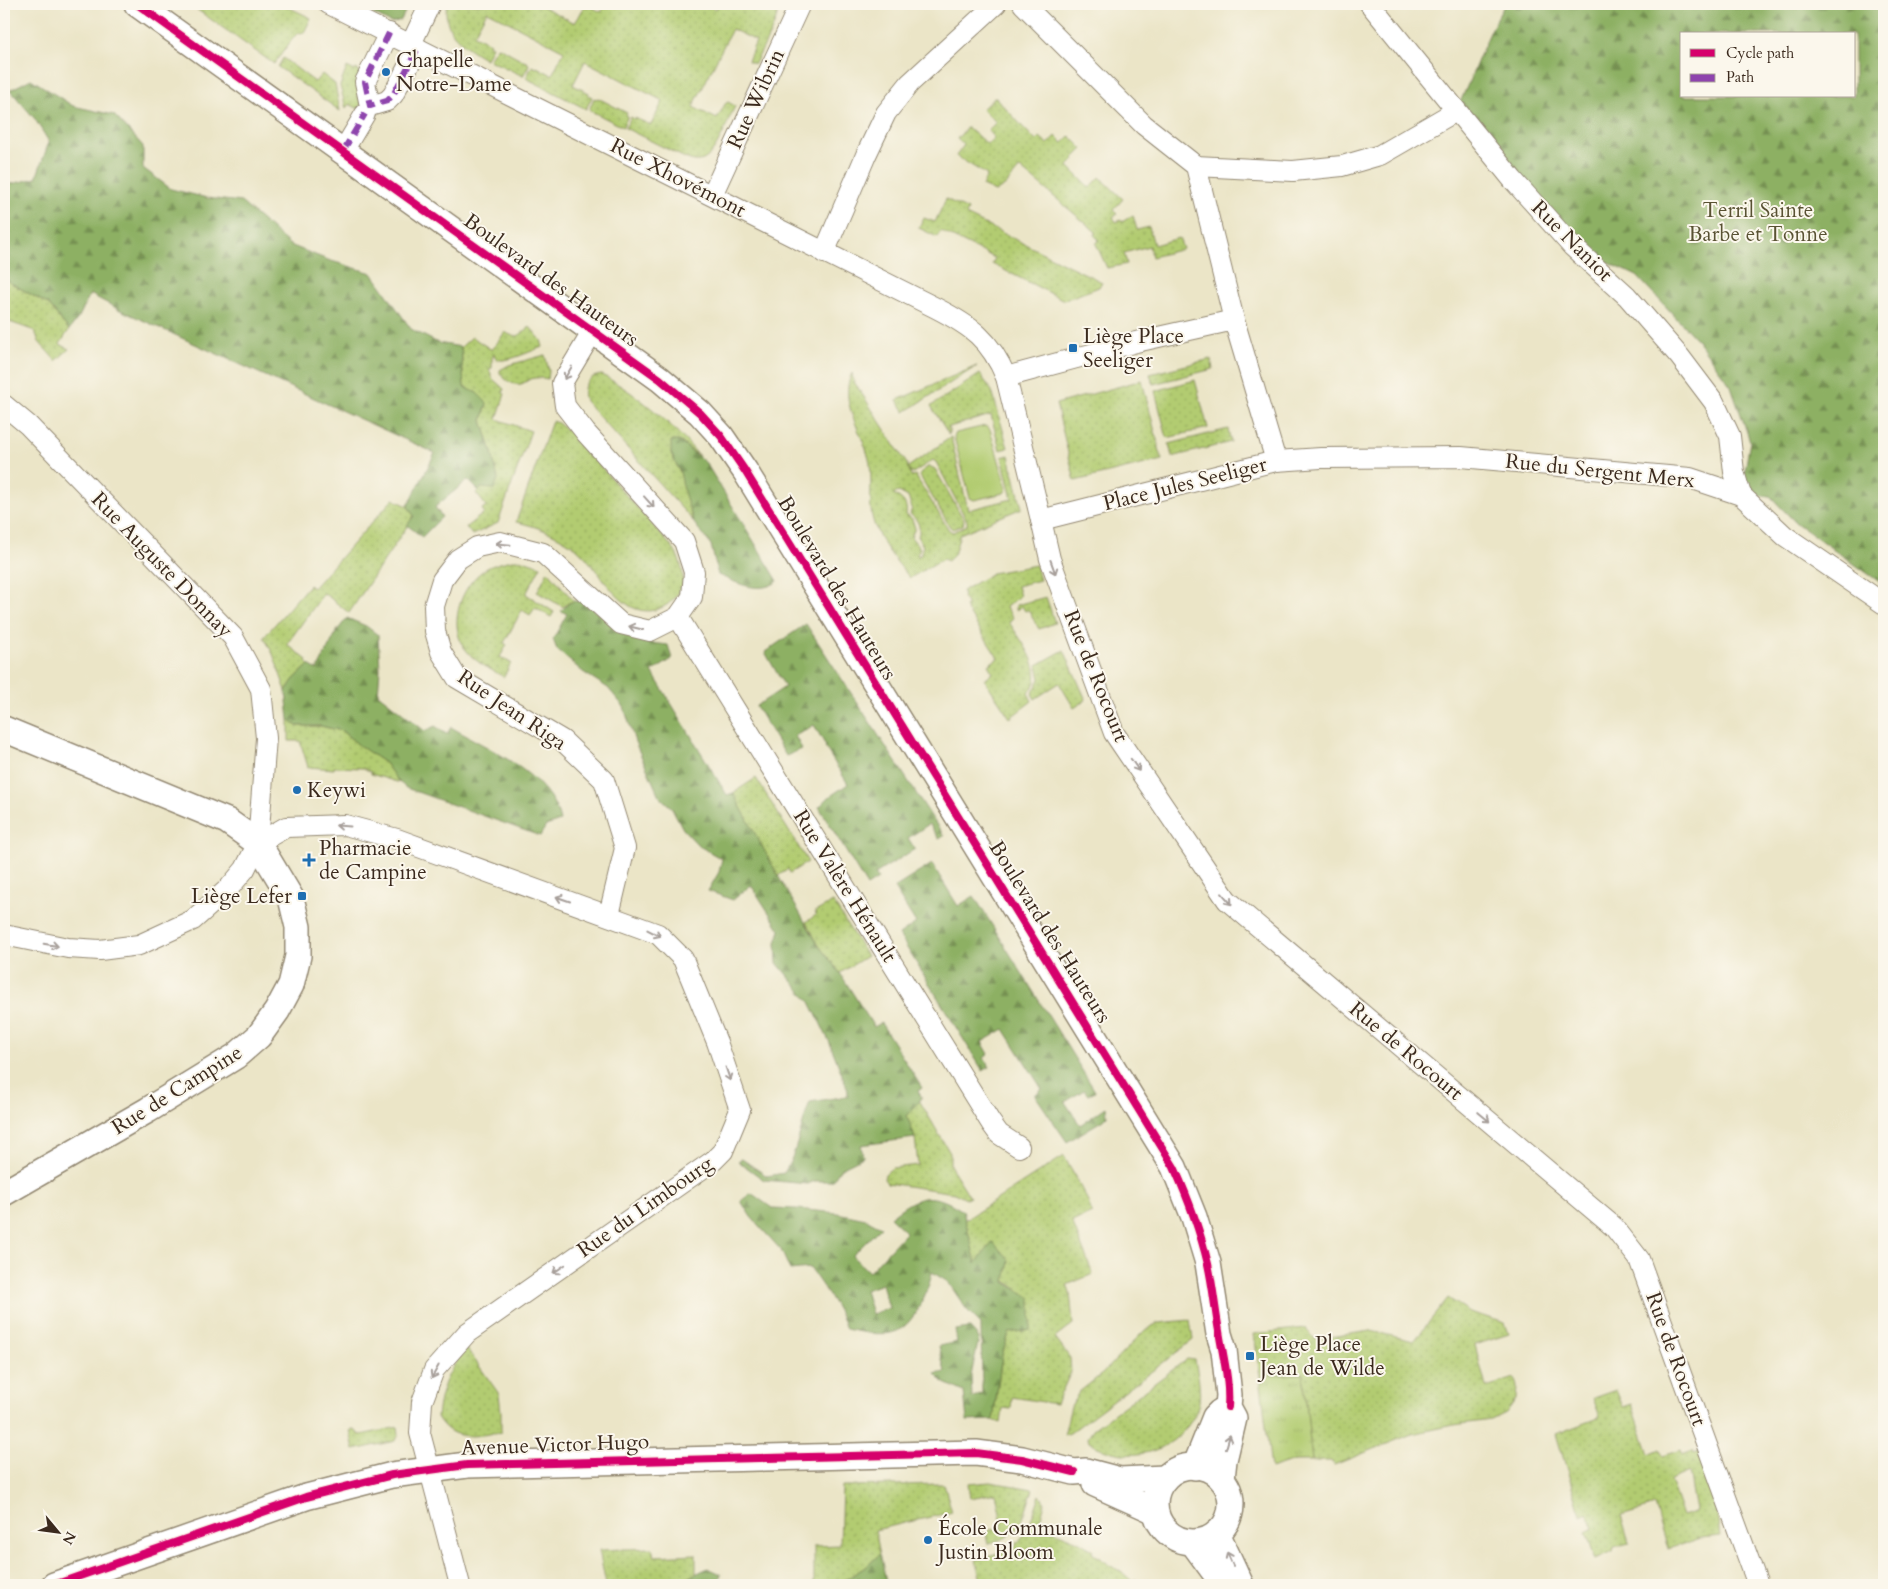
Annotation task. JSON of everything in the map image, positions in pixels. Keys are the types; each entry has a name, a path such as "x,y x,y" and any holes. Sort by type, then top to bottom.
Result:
{"street":[{"name":"Boulevard des Hauteurs","path":"137,4 678,393 721,436 745,471 882,696 1160,1143 1184,1189 1208,1263 1225,1358 1229,1395 1228,1407 1234,1418 1222,1478"},
{"name":"Rue Xhovémont","path":"330,4 958,319 987,343 998,358 1006,376"},
{"path":"389,32 365,82 370,106 387,101 393,95 430,4"},
{"name":"Rue Wibrin","path":"712,194 800,4"},
{"path":"824,253 866,154 886,113 910,83 996,4"},
{"path":"1023,4 1144,125 1196,166 1293,171 1342,166 1380,155 1456,111"},
{"name":"Rue Naniot","path":"1370,4 1512,180 1572,246 1627,296 1680,357 1714,402 1730,436 1734,472 1741,495"},
{"path":"342,151 365,114"},
{"name":"Place Jules Seeliger","path":"1041,520 1276,461 1234,320 1196,166"},
{"path":"1041,520 1006,376 1136,342 1234,320"},
{"name":"Rue Jean Riga","path":"593,331 562,383 565,406 586,434 684,541 694,572 692,597 678,617 650,631 622,624 543,553 500,542 477,547 458,559 442,580 434,606 435,631 441,652 457,678 562,740 604,780 625,848 609,915"},
{"name":"Rue Auguste Donnay","path":"4,405 28,425 233,637 260,689 266,738 258,844"},
{"name":"Rue du Sergent Merx","path":"1276,461 1321,458 1460,456 1690,478 1741,495 1785,536 1884,604"},
{"name":"Rue de Rocourt","path":"1041,520 1050,559 1114,733 1228,900 1614,1227 1639,1259 1758,1585"},
{"name":"Rue Valère Hénault","path":"678,617 991,1122 999,1134 1019,1147"},
{"name":"Rue de Campine","path":"4,730 227,820 258,844 291,898 298,927 298,956 290,985 277,1012 259,1036 236,1056 148,1110 4,1193"},
{"name":"Rue du Limbourg","path":"258,844 286,827 345,825 397,839 658,934 683,959 717,1042 740,1110 723,1151 713,1161 466,1333 434,1370 422,1402 420,1433 460,1585"},
{"path":"4,935 76,948 100,950 139,945 193,920 230,888 245,869 258,844"},
{"path":"1195,1466 1215,1417 1228,1407"},
{"name":"Avenue Victor Hugo","path":"54,1585 306,1496 392,1475 482,1463 962,1453 1003,1455 1039,1462 1074,1472 1086,1471 1126,1480 1165,1478"},
{"path":"1195,1466 1206,1468 1222,1478 1231,1494 1232,1506 1225,1526 1206,1540 1192,1543 1173,1537 1159,1522 1155,1511 1159,1488 1165,1478 1182,1468 1195,1466"},
{"name":"Avenue Victor Hugo","path":"1074,1472 1082,1479 1109,1489 1155,1511"},
{"path":"1217,1533 1241,1585"},
{"path":"1192,1543 1222,1585"}],"green space":[{"path":"189,4 282,4 311,18 304,33 298,33 294,37 274,64"},
{"path":"355,4 409,4 401,20 391,23"},
{"path":"447,4 538,4 575,23 586,4 601,12 605,6 601,4 705,4 715,9 718,4 778,4 778,11 755,64 748,61 756,41 732,29 693,107 717,119 725,104 728,102 735,106 713,151 703,160 693,161 625,128 631,117 651,125 663,101 585,61 573,85 589,93 588,95 592,97 586,109 526,78 532,66 552,75 564,51 487,11 474,35 490,43 489,45 492,46 486,59 463,44 451,31 446,14"},
{"name":"Terril Sainte Barbe et Tonne","path":"1505,4 1884,4 1884,585 1796,523 1770,496 1741,495 1750,441 1731,386 1698,341 1637,276 1572,246 1456,111 1485,43"},
{"path":"499,47 528,63 529,65 523,76 489,60 496,48"},
{"path":"283,58 315,82 322,74 335,84 340,111 278,67"},
{"path":"347,67 355,71 356,69 364,74 364,95 359,109 349,104 346,108 340,86"},
{"path":"31,79 73,106 114,115 143,146 143,168 171,189 207,198 241,202 290,245 328,260 372,273 411,329 438,343 461,347 464,387 477,393 487,403 482,421 498,479 494,489 481,488 479,491 468,480 435,507 442,517 422,537 407,525 414,516 408,506 435,453 118,309 90,294 79,317 69,330 49,305 4,279 4,184 7,185 36,178 49,142 35,119 10,90"},
{"path":"995,97 1036,141 1040,137 1048,144 1056,136 1063,143 1070,136 1083,149 1068,166 1090,188 1100,177 1123,199 1113,210 1117,214 1113,217 1116,222 1121,220 1122,222 1133,215 1137,230 1149,227 1154,245 1179,238 1183,249 1152,257 1149,246 1124,253 1127,264 1107,268 1096,244 1099,240 1094,235 1096,232 1020,168 1006,185 995,192 982,186 987,175 956,156 964,145 957,139 967,127 987,144 994,138 988,131 996,122 982,109"},
{"path":"594,98 598,98 627,113 626,115 628,116 623,127 589,110"},
{"path":"946,199 968,210 966,215 1102,282 1099,287 1064,300 992,264 995,258 941,231 937,237 919,228 924,218 935,222"},
{"path":"4,279 49,305 69,330 60,344 69,349 56,361 39,342 35,331 4,320"},
{"path":"530,327 541,340 543,347 506,360 496,359 494,354 492,368 489,369 493,379 504,389 503,392 505,394 497,419 531,431 498,523 472,535 466,527 484,513 482,509 486,506 476,493 481,488 493,461 482,421 487,403 477,393 464,387 461,347 472,337 492,350 505,332 516,336"},
{"path":"545,355 549,371 548,379 535,378 521,384 514,384 506,380 500,373 500,370 509,365"},
{"path":"1211,359 1213,369 1153,384 1150,374"},
{"path":"977,366 905,412 897,400"},
{"path":"852,373 853,380 907,464 911,477 915,475 949,530 953,532 967,525 967,521 936,462 933,460 911,474 908,467 951,437 968,510 1012,499 1002,457 1009,455 1022,508 960,534 954,555 948,561 943,559 910,578 885,546 874,524 870,502 870,464 850,407 848,384","holes":["899,492 908,497 912,508 910,514 918,524 918,537 923,546 920,556 917,555 920,548 911,537 915,528 912,519 906,515 904,502 893,494"]},
{"path":"980,374 992,391 1008,448 1000,450 991,415 949,427 949,435 931,406"},
{"path":"602,375 629,391 655,411 699,456 679,441 671,453 680,472 693,521 585,401 584,387 586,383"},
{"path":"1142,380 1162,460 1075,481 1056,404"},
{"path":"1195,380 1208,428 1167,438 1155,391"},
{"path":"552,421 558,423 573,435 675,551 679,559 683,582 678,594 666,605 655,610 642,610 630,606 619,598 582,553 572,545 545,530 516,522"},
{"path":"985,426 990,429 1007,489 1004,493 974,500 970,498 954,437 956,433"},
{"path":"1228,429 1231,442 1172,457 1169,444"},
{"path":"671,441 679,441 706,463 778,581 764,587 756,587 741,584 718,575 711,545 694,523 680,472 671,453"},
{"path":"929,466 935,469 964,520 963,525 953,529 950,527 920,476 920,473"},
{"path":"393,499 408,506 414,516 349,613 324,593 287,644 307,660 306,662 309,665 294,679 286,691 273,654 264,637 309,585 313,588"},
{"path":"512,560 523,560 541,566 526,594 554,612 551,617 535,608 530,615 522,610 504,643 507,645 500,657 511,663 504,677 470,655 461,641 457,620 458,610 466,589 473,580 487,568"},
{"path":"1036,565 1040,580 1017,586 1020,596 1006,607 1013,618 1009,622 1031,657 1036,676 1034,685 1028,693 1032,701 1010,718 984,679 993,673 988,665 998,658 965,607 968,605 962,591 992,573"},
{"path":"548,571 574,601 563,607 537,592"},
{"path":"1046,597 1055,623 1039,629 1028,610 1025,611 1022,606 1016,610 1016,605"},
{"path":"574,601 583,602 632,636 652,643 668,645 672,659 652,672 727,795 733,793 819,946 840,973 874,1027 881,1023 922,1088 918,1091 922,1098 907,1116 915,1138 861,1145 863,1157 841,1168 832,1181 815,1181 808,1184 764,1180 738,1161 742,1159 767,1176 784,1173 796,1148 810,1102 847,1096 848,1090 829,1041 810,1002 777,963 776,943 780,930 751,885 733,900 708,891 719,872 722,859 699,846 683,829 672,808 659,796 635,742 624,707 608,688 583,672 557,650 553,639 567,614 561,611"},
{"path":"347,618 366,626 378,635 380,669 378,694 425,731 435,726 447,734 451,727 516,765 545,790 555,805 560,821 546,826 540,836 406,788 397,780 385,763 342,731 321,726 297,726 289,720 286,691 294,679 309,665 317,670 337,631"},
{"path":"806,624 944,836 939,839 929,824 908,838 915,849 875,874 878,879 867,886 819,807 829,797 848,784 814,725 795,736 802,749 786,756 756,706 785,687 765,652"},
{"path":"1064,650 1086,700 1074,708 1059,683 1035,699 1032,694 1040,679 1037,665"},
{"path":"289,720 297,726 321,726 342,731 385,763 400,783 371,774 371,772 363,768 334,767 334,769 308,767 300,741 289,741"},
{"path":"756,778 808,862 790,873 788,869 778,876 733,793"},
{"path":"932,864 958,906 974,896 1095,1091 1088,1095 1084,1090 1065,1102 1080,1125 1106,1107 1107,1116 1103,1120 1067,1142 1035,1095 1042,1089 1004,1029 982,1042 989,1054 984,1058 990,1067 983,1071 899,935 916,923 894,888"},
{"path":"833,902 867,956 840,973 819,946 806,922 816,915 815,912"},
{"path":"919,1100 950,1153 950,1165 970,1197 966,1199 954,1193 887,1183 884,1179 885,1174 892,1168 918,1165 915,1138 907,1116"},
{"path":"1064,1156 1088,1201 1092,1213 1072,1222 1093,1274 1067,1285 1070,1293 1073,1324 1055,1338 1070,1358 1071,1372 1056,1404 1012,1397 1011,1409 1003,1408 1001,1423 993,1420 1002,1355 1009,1333 1017,1288 976,1263 965,1220"},
{"path":"751,1193 772,1208 837,1213 866,1219 881,1227 852,1256 869,1272 906,1232 890,1217 909,1204 925,1198 933,1198 952,1204 963,1211 976,1263 993,1242 1009,1260 1005,1282 1031,1298 1031,1330 1009,1333 1002,1355 993,1420 967,1421 964,1392 943,1382 935,1374 945,1372 939,1346 957,1342 955,1330 970,1328 979,1338 971,1376 972,1398 982,1393 981,1324 967,1310 948,1282 932,1272 928,1288 915,1314 904,1327 897,1331 879,1334 846,1329 835,1305 810,1268 790,1270 781,1250 751,1217 741,1201","holes":["882,1284 889,1308 872,1314 865,1290"]},
{"path":"1448,1298 1470,1312 1505,1323 1509,1334 1475,1345 1486,1387 1515,1378 1517,1387 1516,1399 1506,1413 1491,1420 1454,1425 1412,1434 1334,1465 1331,1461 1312,1461 1303,1374 1260,1376 1254,1334 1305,1328 1315,1339 1371,1331 1414,1341"},
{"path":"1190,1320 1193,1340 1070,1433 1064,1435 1071,1406 1079,1392 1102,1374 1145,1330 1158,1323"},
{"path":"467,1349 499,1394 501,1432 465,1436 450,1431 437,1417 440,1398 446,1380 455,1364"},
{"path":"1187,1359 1195,1360 1200,1395 1198,1407 1192,1420 1173,1441 1161,1448 1134,1454 1120,1454 1095,1446 1089,1442 1088,1438 1093,1429"},
{"path":"1303,1374 1312,1461 1294,1461 1271,1469 1260,1376"},
{"path":"1616,1390 1623,1407 1632,1404 1649,1454 1660,1449 1663,1456 1680,1450 1682,1455 1693,1451 1694,1454 1701,1451 1713,1484 1720,1536 1701,1538 1668,1549 1655,1506 1621,1516 1629,1543 1614,1547 1613,1552 1596,1560 1586,1532 1594,1528 1588,1513 1581,1516 1556,1434 1600,1417 1593,1398","holes":["1689,1472 1696,1511 1683,1516 1670,1480"]},
{"path":"398,1427 399,1434 395,1441 354,1450 350,1431 352,1429 355,1429 361,1435"},
{"path":"990,1482 1033,1489 1023,1518 1015,1531 1000,1540 988,1543 985,1531 1003,1528 996,1493 970,1498 968,1484"},
{"path":"944,1484 952,1512 875,1530 880,1554 867,1566 837,1585 814,1585 814,1546 840,1545 842,1486"},
{"path":"1040,1495 1045,1503 1038,1528 1048,1532 1049,1529 1078,1541 1093,1550 1092,1553 1133,1582 1135,1580 1141,1585 982,1585 976,1560 1011,1551 1027,1531"},
{"path":"652,1548 654,1556 696,1554 696,1574 690,1577 689,1585 639,1585 624,1583 621,1585 606,1585 599,1550"},
{"path":"880,1554 887,1585 837,1585 867,1566"},
{"path":"708,1568 721,1574 717,1585 689,1585 689,1577"}],"marked path":[{"path":"389,33 365,82 370,106 387,101 393,95 418,48"},
{"path":"343,151 365,114"}],"cycle path":[{"path":"137,4 660,379 700,413 721,436 745,471 1174,1167 1193,1214 1208,1264 1227,1378 1228,1407"},
{"path":"54,1585 306,1497 392,1475 467,1465 976,1453 1022,1459 1074,1472"}],"place":[{"name":"Chapelle Notre-Dame","path":"386,72"},
{"name":"Liège Place Seeliger","path":"1073,348"},
{"name":"Keywi","path":"297,790"},
{"name":"Pharmacie de Campine","path":"309,860"},
{"name":"Liège Lefer","path":"302,896"},
{"name":"Liège Place Jean de Wilde","path":"1250,1356"},
{"name":"École Communale Justin Bloom","path":"928,1540"}]}
